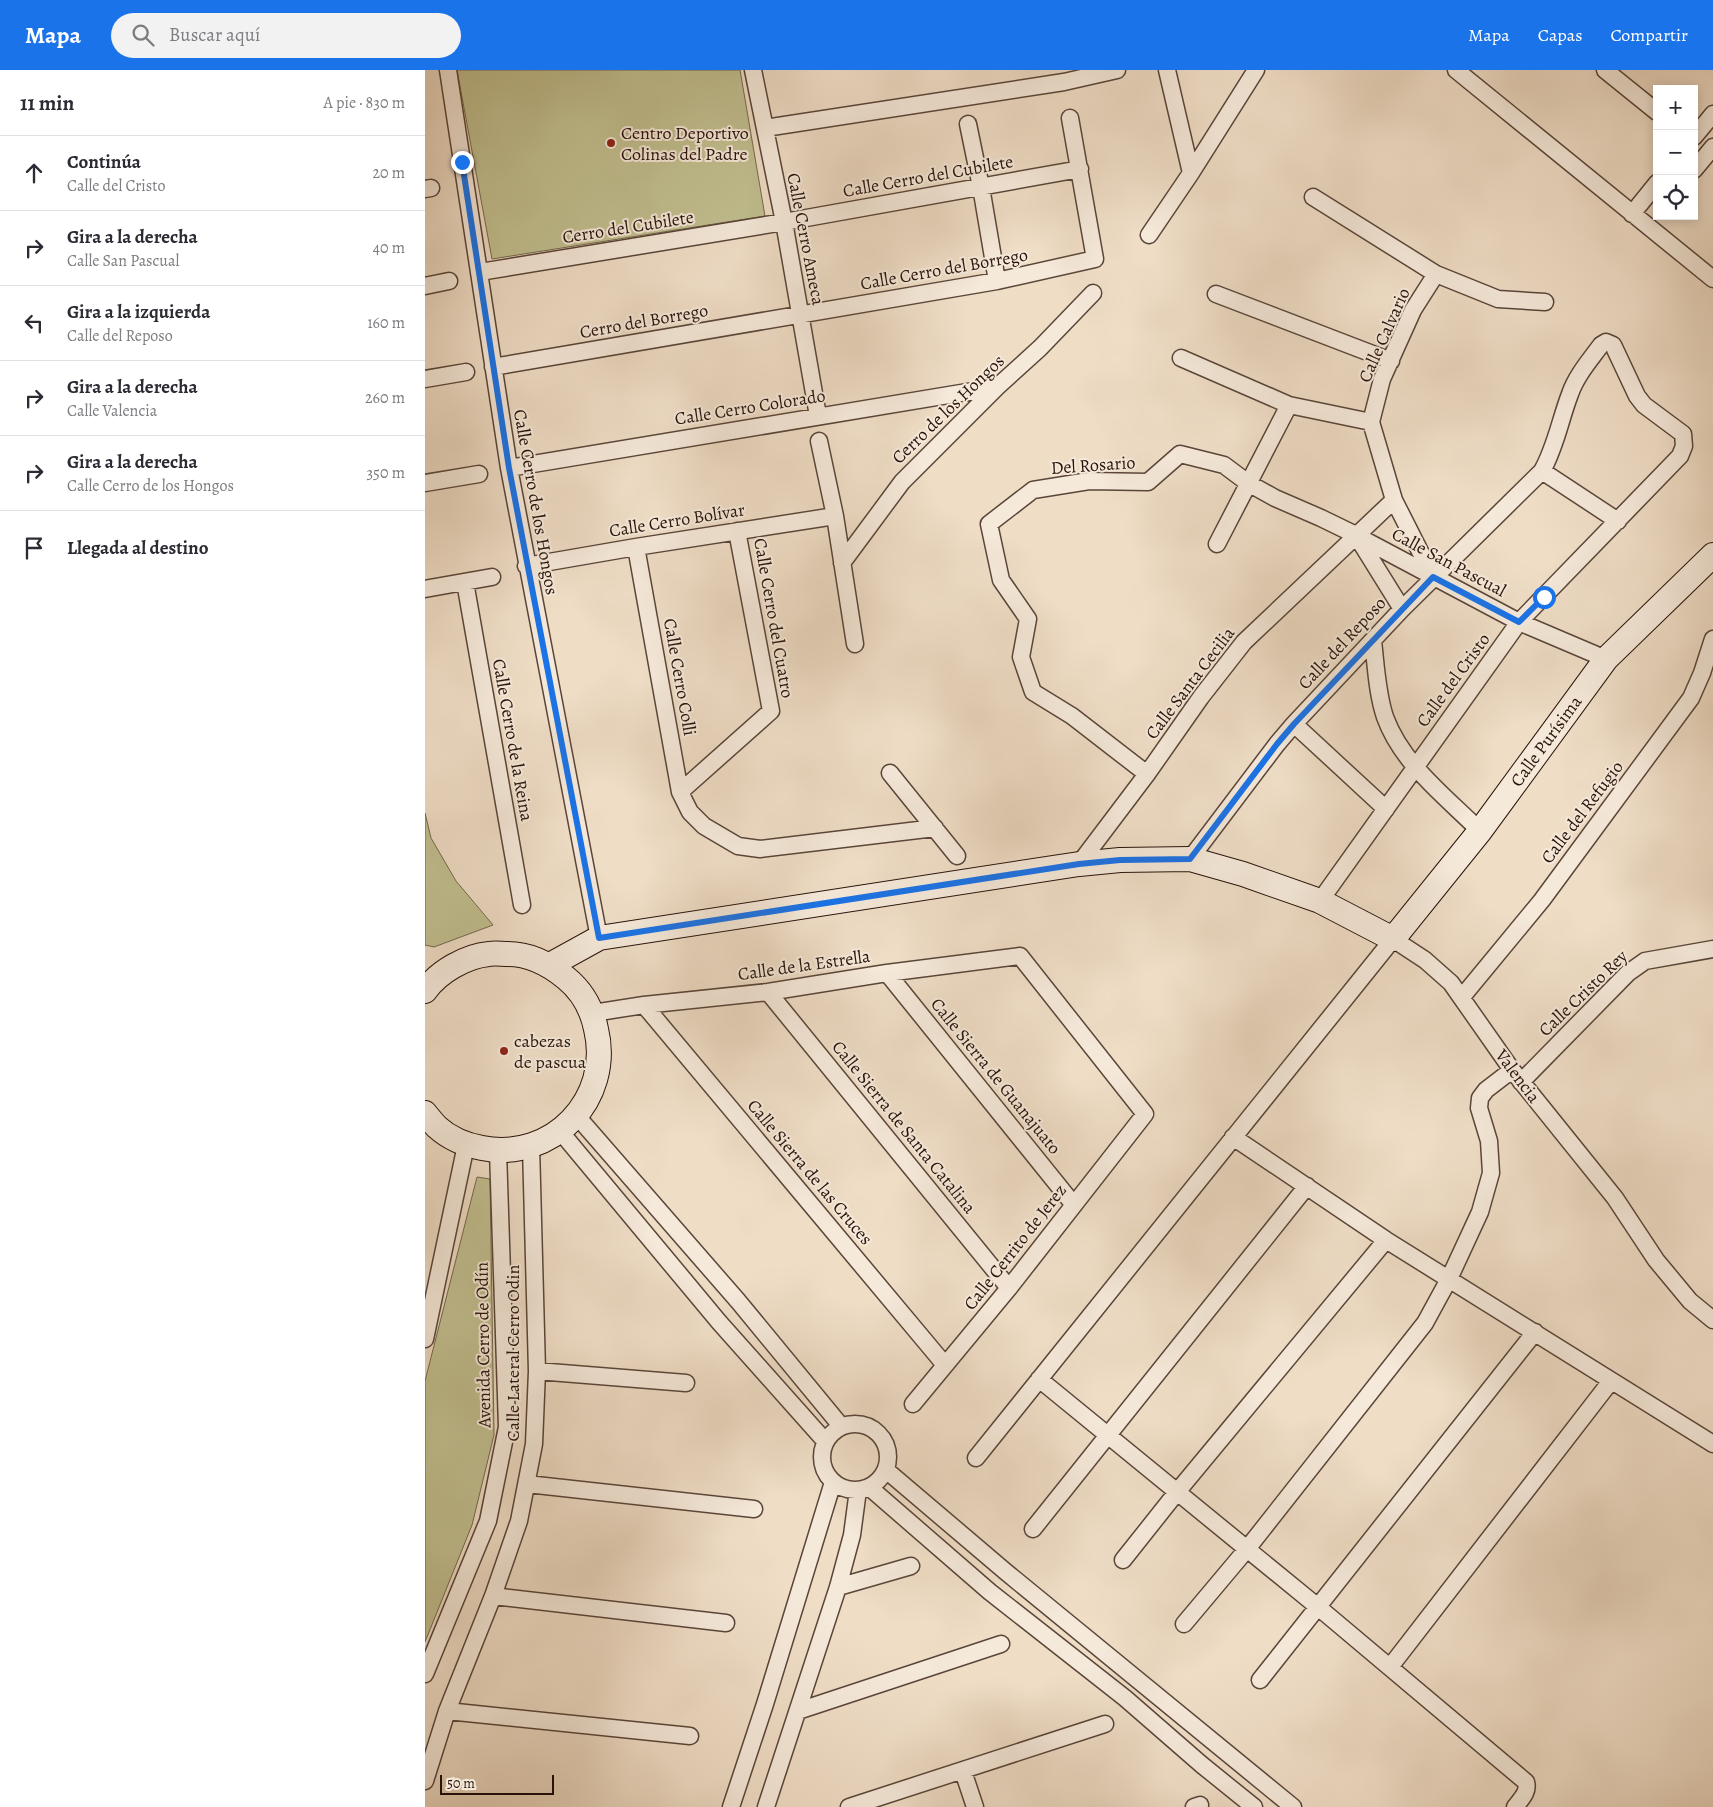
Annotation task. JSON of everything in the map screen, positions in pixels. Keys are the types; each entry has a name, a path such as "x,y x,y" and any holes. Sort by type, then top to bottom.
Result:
{"street":[{"name":"Calle Cerro de los Hongos","path":"448,70 509,468 599,938"},
{"name":"Calle Cerro Ameca","path":"753,70 784,222 818,416"},
{"path":"765,128 1064,82 1117,70"},
{"path":"1167,70 1191,173"},
{"path":"1149,235 1191,173 1256,70"},
{"path":"1456,70 1632,214 1652,221 1713,279"},
{"path":"1605,70 1653,109"},
{"path":"1698,131 1713,114"},
{"path":"1070,118 1080,169"},
{"path":"968,124 997,281"},
{"path":"1698,145 1711,153 1698,166"},
{"name":"Calle Cerro del Cubilete","path":"784,222 1080,169"},
{"name":"Calle Cerro del Borrego","path":"801,315 997,281 1095,259 1080,169"},
{"path":"1632,214 1653,188"},
{"path":"1313,198 1436,274 1498,299 1545,302"},
{"name":"Cerro del Cubilete","path":"479,272 784,222"},
{"name":"Calle Calvario","path":"1371,422 1383,379 1413,310 1436,274"},
{"path":"425,286 449,281"},
{"name":"Cerro de los Hongos","path":"842,563 902,482 997,387 1040,348 1093,293"},
{"path":"1216,294 1391,361"},
{"name":"Cerro del Borrego","path":"493,367 801,315"},
{"name":"Calle del Reposo","path":"1190,859 1294,724 1401,609 1542,471 1551,455 1570,392 1578,377 1601,345 1606,342 1613,345 1637,396 1645,405 1683,434 1684,446 1680,456"},
{"path":"1181,358 1289,405 1371,422 1394,500 1433,577"},
{"path":"425,379 466,372"},
{"name":"Calle Cerro Colorado","path":"509,468 997,387"},
{"path":"1217,544 1289,405"},
{"path":"819,441 835,516 855,644"},
{"name":"Del Rosario","path":"1147,774 1072,716 1033,692 1021,657 1028,619 1001,580 989,524 1033,490 1089,481 1148,482 1180,454 1224,465 1249,483 1275,498 1356,535"},
{"name":"Calle del Cristo","path":"1320,901 1519,622 1680,456"},
{"path":"1542,471 1618,521"},
{"path":"425,483 479,474"},
{"name":"Calle Santa Cecilia","path":"1079,864 1147,774 1201,697 1244,642 1394,500"},
{"name":"Calle Cerro Bolívar","path":"527,566 835,516"},
{"name":"Calle Cerro del Cuatro","path":"680,792 771,711 737,531"},
{"path":"1356,535 1401,609"},
{"name":"Calle San Pascual","path":"1356,535 1519,622 1606,660"},
{"name":"Calle Cerro Colli","path":"636,547 680,792 690,812 704,826 737,846 760,849 935,828"},
{"name":"Calle Purísima","path":"1393,939 1480,831 1606,660 1713,555"},
{"path":"425,589 492,577"},
{"name":"Calle Cerro de la Reina","path":"465,582 522,905"},
{"name":"Calle del Refugio","path":"1462,997 1542,900 1691,698 1702,673 1713,639"},
{"path":"1373,641 1385,716 1394,737 1415,768 1480,831"},
{"path":"1294,724 1386,809"},
{"path":"890,773 957,856"},
{"name":"Valencia","path":"599,938 1079,864 1120,860 1190,859 1280,886 1320,901 1393,939 1425,960 1451,983 1516,1076 1615,1198 1657,1260 1690,1301 1713,1320"},
{"path":"550,965 599,938"},
{"path":"976,1458 1393,939"},
{"name":"Calle Cristo Rey","path":"1449,1280 1480,1212 1491,1173 1489,1141 1479,1108 1480,1098 1486,1090 1516,1076 1628,972 1645,962 1713,949"},
{"path":"425,1113 438,1128 466,1145 498,1151 531,1146 560,1132 583,1108 597,1078 600,1045 593,1013 575,985 550,965 520,954 488,954 457,963 427,983"},
{"name":"Calle de la Estrella","path":"593,1013 643,1005 768,992 887,973 1020,956 1145,1114"},
{"name":"Calle Sierra de Guanajuato","path":"887,973 1074,1205"},
{"name":"Calle Sierra de Santa Catalina","path":"768,992 1009,1288"},
{"name":"Calle Sierra de las Cruces","path":"643,1005 945,1366"},
{"path":"576,1114 738,1301 841,1426"},
{"name":"Calle Cerrito de Jerez","path":"913,1404 1009,1288 1145,1114"},
{"path":"560,1132 719,1322 825,1442"},
{"path":"1233,1138 1386,1240 1713,1444"},
{"path":"425,1338 466,1145"},
{"name":"Calle Lateral Cerro Odin","path":"425,1781 447,1711 493,1596 519,1521 534,1444 537,1371 531,1146"},
{"name":"Avenida Cerro de Odín","path":"425,1674 488,1521 507,1427 498,1151"},
{"path":"1033,1529 1307,1186"},
{"path":"1123,1560 1386,1240"},
{"path":"1185,1624 1247,1550 1425,1323 1449,1280"},
{"path":"1260,1680 1535,1332"},
{"path":"537,1371 686,1383"},
{"path":"1039,1378 1318,1607 1526,1782 1528,1787 1525,1794 1515,1807"},
{"path":"1390,1667 1611,1380"},
{"path":"857,1422 872,1427 884,1438 889,1454 886,1470 876,1483 864,1488 840,1487 833,1482 823,1467 822,1459 825,1442 829,1435 841,1426 857,1422"},
{"path":"886,1470 1006,1572 1293,1807"},
{"path":"731,1807 765,1704 833,1482"},
{"path":"527,1484 754,1509"},
{"path":"766,1807 838,1587 864,1488"},
{"path":"864,1488 990,1592 1125,1698 1254,1807"},
{"path":"838,1587 911,1566"},
{"path":"493,1596 726,1623"},
{"path":"798,1711 1001,1644"},
{"path":"447,1711 690,1736"},
{"path":"849,1807 1105,1724"},
{"path":"963,1771 975,1807"}],"shaded area":[{"name":"Centro Deportivo Colinas del Padre","path":"457,70 740,70 765,216 492,259"},
{"path":"425,813 431,838 456,881 493,925 434,947 425,945"},
{"path":"477,1177 490,1179 494,1435 472,1525 425,1642 425,1381"}],"place":[{"name":"Centro Deportivo Colinas del Padre","path":"611,143"},
{"name":"cabezas de pascua","path":"504,1051"}],"route":[{"path":"462,162 509,468 599,938 1079,864 1120,860 1190,859 1294,724 1433,577 1519,622 1544,597"}]}
